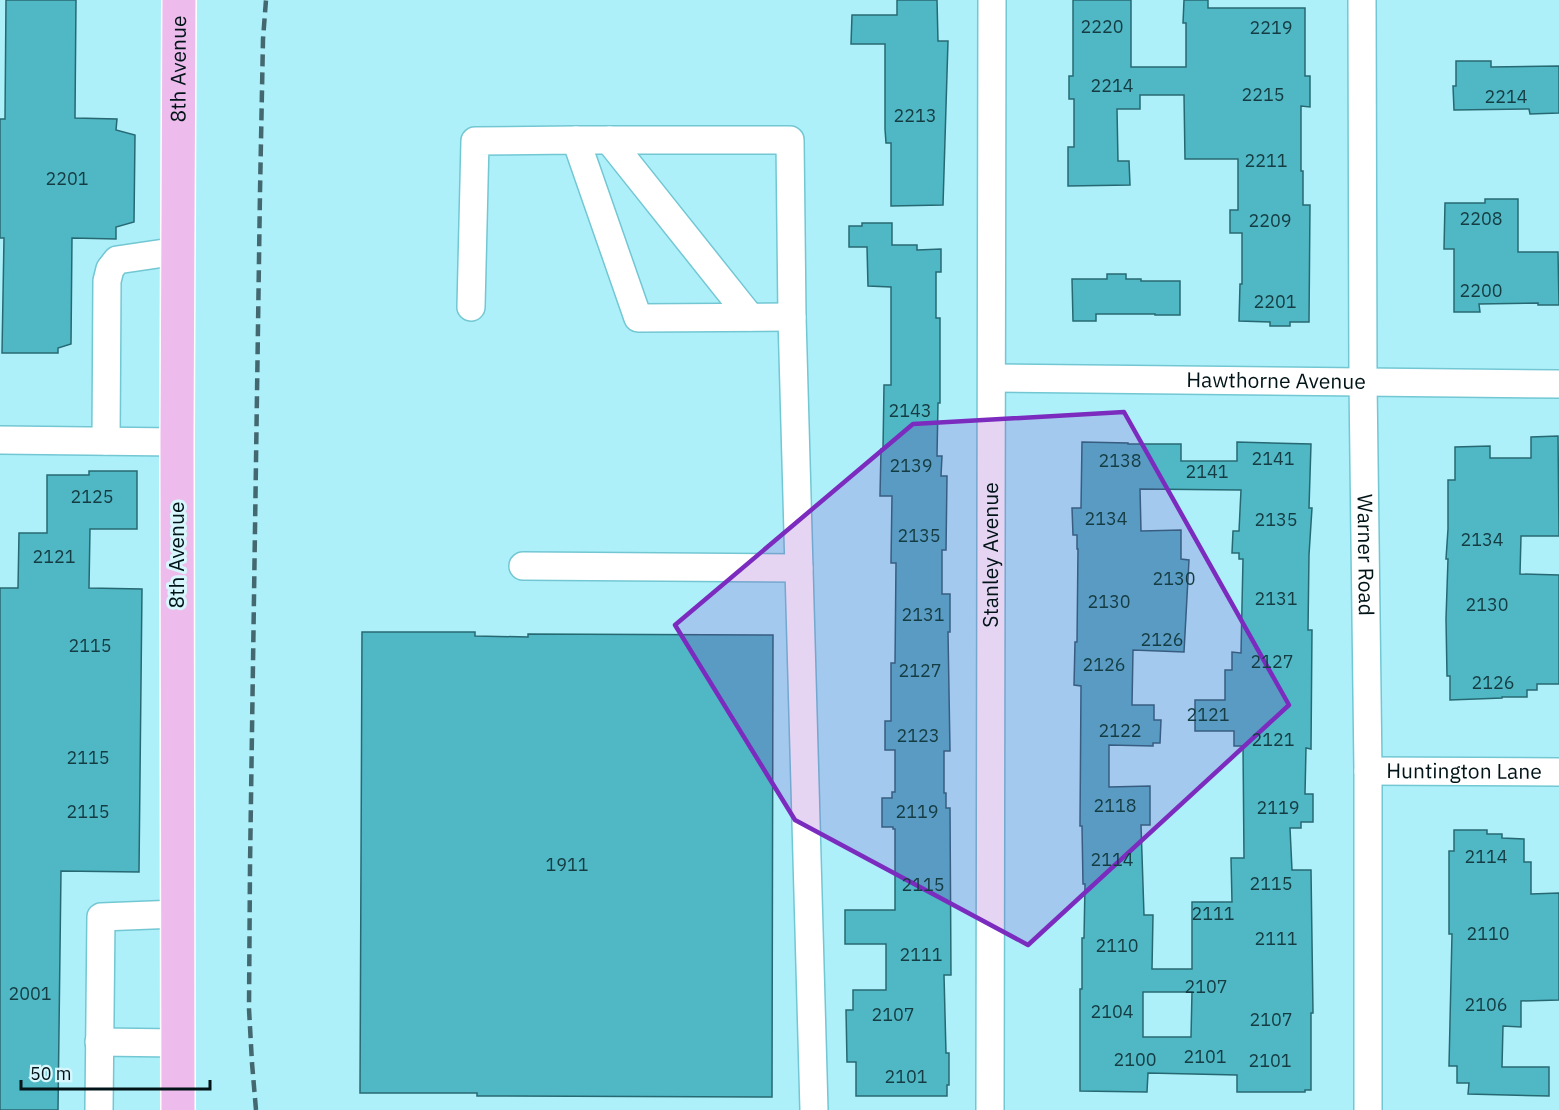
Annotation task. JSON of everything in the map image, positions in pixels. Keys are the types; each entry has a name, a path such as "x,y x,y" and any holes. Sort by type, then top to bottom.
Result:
{"main road":[{"name":"8th Avenue","path":"177,1110 179,0"}],"street":[{"name":"Stanley Avenue","path":"990,1110 992,0"},
{"name":"Warner Road","path":"1362,0 1363,382 1368,771 1368,1110"},
{"path":"576,140 638,318 792,317"},
{"path":"609,140 750,317"},
{"path":"471,307 475,141 790,140 792,317 814,1110"},
{"path":"106,441 107,281 110,269 117,260 178,251"},
{"name":"Hawthorne Avenue","path":"992,378 1559,384"},
{"path":"0,440 177,442"},
{"path":"523,566 800,568"},
{"name":"Huntington Lane","path":"1368,771 1559,772"},
{"path":"99,1110 101,917 177,914"},
{"path":"99,1042 177,1043"}],"highlighted area":[{"path":"1124,412 1289,705 1028,945 795,820 675,625 913,424"}],"building":[{"path":"6,0 76,0 75,118 117,119 116,130 135,135 134,222 116,227 116,239 72,238 71,344 58,348 58,353 2,353 4,238 0,238 0,119 5,119"},
{"path":"897,0 937,0 938,41 948,41 943,205 891,206 891,143 886,143 885,129 885,44 851,44 852,15 897,15"},
{"path":"1073,0 1131,0 1131,67 1186,67 1184,0 1208,0 1208,8 1305,8 1305,76 1310,76 1310,107 1301,106 1301,171 1303,171 1303,205 1310,205 1309,322 1290,322 1290,326 1270,326 1270,322 1239,321 1242,233 1230,233 1230,210 1238,210 1238,159 1185,159 1184,95 1140,95 1140,109 1117,109 1118,161 1129,161 1130,185 1068,186 1068,147 1074,147 1074,99 1069,99 1069,76 1073,76"},
{"path":"1456,61 1491,61 1491,67 1559,66 1559,113 1530,114 1529,109 1454,110 1453,86 1456,86"},
{"path":"1485,199 1518,199 1518,252 1558,252 1559,305 1479,304 1480,312 1454,312 1454,249 1444,249 1445,203 1485,203"},
{"path":"862,223 892,223 892,245 917,245 917,250 941,249 941,272 936,272 936,318 940,318 940,403 938,403 937,456 942,456 941,476 947,476 946,550 942,550 942,594 950,594 950,632 948,632 950,751 944,751 944,793 946,793 946,808 950,808 951,975 944,975 946,1053 949,1053 947,1096 856,1096 856,1062 847,1062 846,1010 853,1010 853,990 886,990 886,944 845,944 845,910 895,910 895,829 882,827 882,798 892,798 892,792 895,792 895,750 885,750 885,721 891,721 891,663 895,663 896,563 891,563 892,496 880,496 884,385 891,385 891,287 868,286 867,247 849,247 849,226 862,226"},
{"path":"1107,274 1126,274 1126,279 1141,279 1141,281 1180,281 1180,315 1096,314 1096,321 1073,321 1072,279 1107,279"},
{"path":"1558,436 1559,536 1521,536 1520,574 1559,575 1559,684 1537,684 1537,690 1527,690 1527,697 1450,700 1450,676 1447,676 1448,559 1446,559 1448,480 1455,480 1455,447 1490,446 1490,458 1531,458 1531,437"},
{"path":"1082,442 1181,444 1181,461 1237,461 1237,442 1311,444 1309,508 1312,508 1308,630 1312,630 1311,749 1306,748 1305,794 1313,794 1313,822 1301,822 1301,828 1290,828 1292,870 1311,870 1313,1013 1311,1013 1311,1090 1305,1090 1305,1092 1237,1092 1237,1075 1148,1073 1147,1092 1080,1091 1080,989 1082,989 1085,884 1083,884 1082,826 1080,826 1081,686 1074,685 1078,549 1077,535 1073,535 1072,508 1081,508","holes":["1140,489 1241,490 1239,531 1233,531 1232,553 1239,553 1239,559 1243,559 1241,653 1232,652 1232,670 1225,670 1225,700 1195,700 1195,731 1234,731 1234,746 1243,746 1244,858 1231,858 1232,902 1192,902 1192,969 1152,969 1153,915 1144,915 1141,825 1150,825 1150,786 1109,787 1109,745 1153,746 1153,743 1160,743 1161,720 1154,720 1154,705 1132,705 1133,650 1184,652 1189,560 1181,559 1181,530 1141,531","1143,992 1192,992 1191,1037 1143,1037"]},
{"path":"89,471 137,471 137,529 90,529 89,588 142,589 139,872 61,871 58,1110 0,1110 0,588 18,588 19,533 47,533 47,475 89,475"},
{"path":"362,632 475,632 475,636 528,637 528,634 773,635 772,1097 477,1096 477,1093 360,1093"},
{"path":"1454,830 1487,830 1487,834 1502,834 1502,838 1524,839 1524,862 1531,862 1531,894 1559,893 1559,1000 1521,1001 1521,1027 1503,1026 1502,1067 1549,1067 1549,1096 1468,1094 1469,1083 1457,1083 1457,1066 1449,1066 1452,934 1449,934 1449,851 1454,851"}],"railway":[{"path":"256,1110 249,1009 250,866 260,192 266,0"}]}
